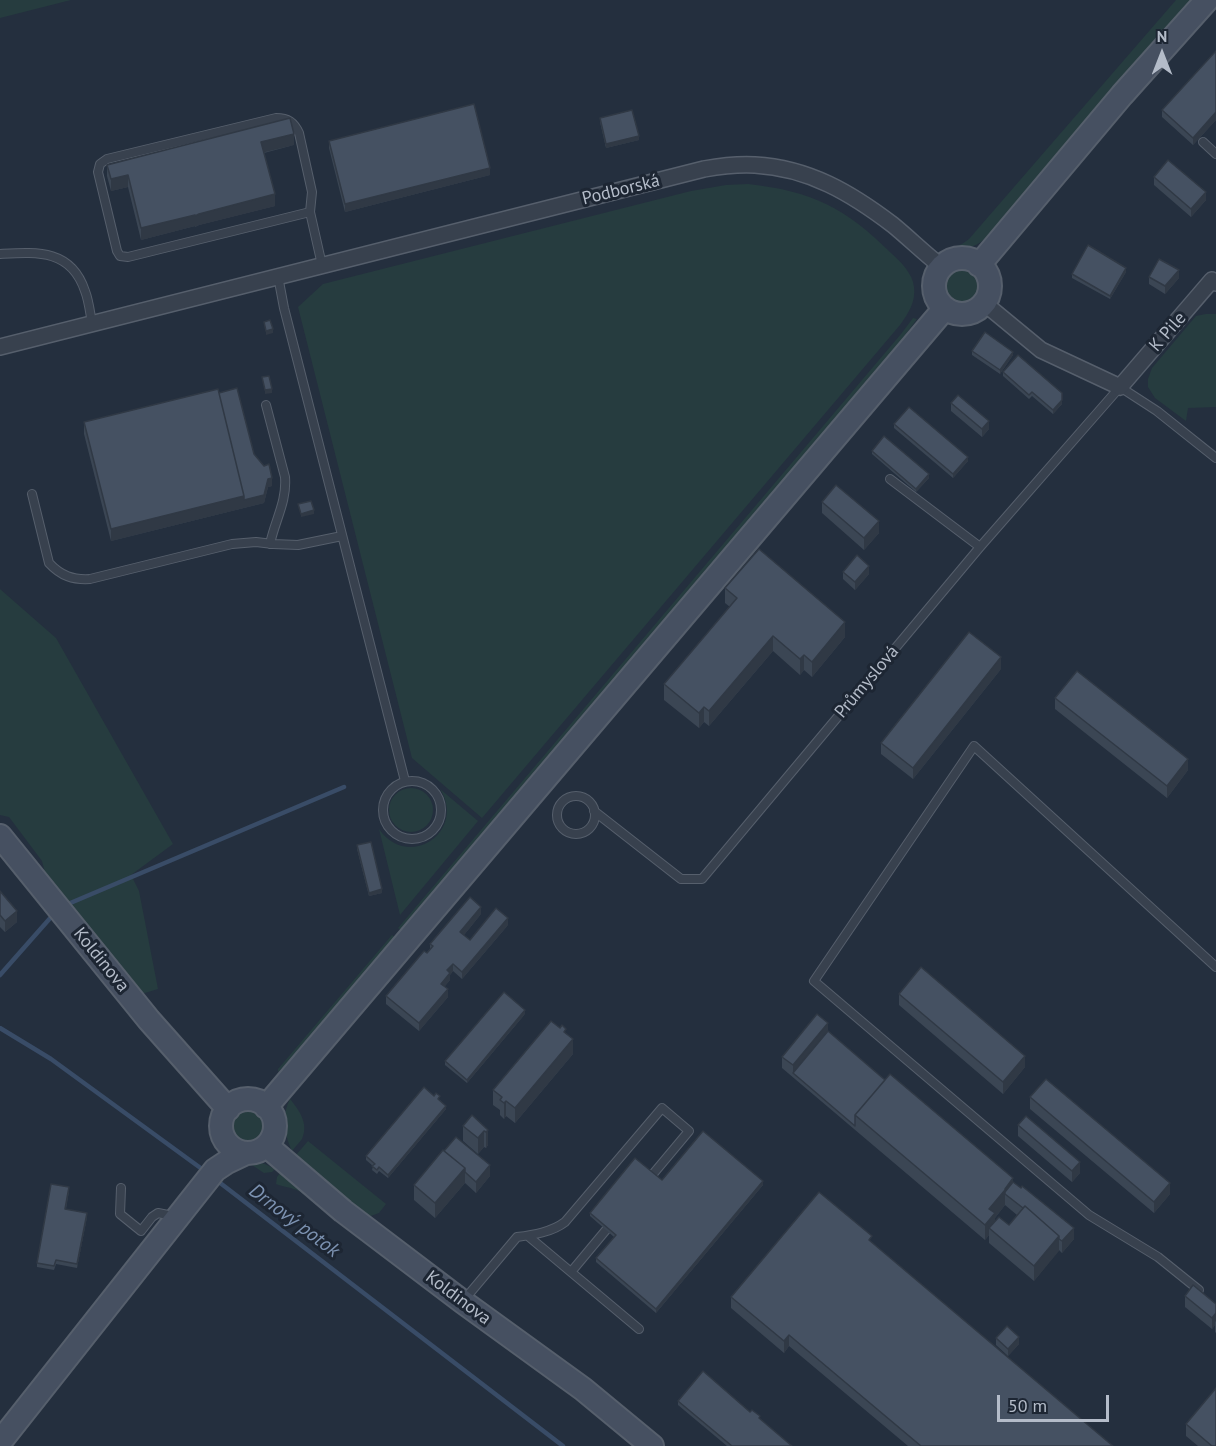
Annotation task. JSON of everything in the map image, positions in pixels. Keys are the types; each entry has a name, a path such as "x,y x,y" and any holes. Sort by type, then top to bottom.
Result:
{"main road":[{"path":"979,264 1122,95 1207,0"},
{"path":"960,259 972,260 979,264 985,271 989,282 989,293 984,303 966,314 955,313 945,308 939,301 935,290 935,280 942,267 960,259"},
{"path":"266,1107 945,308"},
{"name":"Koldinova","path":"0,836 149,1020 228,1109"},
{"path":"0,1442 218,1165 224,1138 221,1128 222,1118 228,1109 234,1103 242,1100 259,1102 266,1107 274,1122 272,1138 256,1149 218,1165"},
{"name":"Koldinova","path":"224,1138 233,1149 256,1149 343,1211 583,1389 652,1446"}],"street":[{"name":"Podborská","path":"0,347 704,169 729,165 789,169 822,180 869,208 942,267"},
{"name":"K Pile","path":"1120,387 1215,280"},
{"path":"984,303 1041,350 1120,387"}],"lane":[{"path":"310,212 128,257 120,256 98,172 100,164 107,159 276,118 284,118 291,121 299,133 312,192 310,212 322,265"},
{"path":"1203,142 1216,154"},
{"path":"0,254 41,253 57,257 69,264 86,292 92,323"},
{"path":"278,276 284,308 405,781"},
{"path":"1120,387 1157,411 1216,458"},
{"name":"Průmyslová","path":"594,811 681,879 702,879 980,547 1120,387"},
{"path":"266,405 286,488 284,503 270,544"},
{"path":"890,479 980,547"},
{"path":"32,494 49,563 66,577 79,579 90,579 232,544 256,542 298,545 342,536"},
{"path":"1208,1298 1158,1257 1089,1215 814,981 974,746 1216,967"},
{"path":"415,780 425,783 439,798 440,818 428,834 419,838 408,839 398,836 390,830 382,812 383,801 388,792 395,785 405,781 415,780"},
{"path":"570,797 582,798 591,805 594,811 593,823 584,832 578,834 566,832 558,822 560,804 570,797"},
{"path":"463,1302 517,1237 558,1228 565,1222 662,1108 689,1131 645,1184"},
{"path":"121,1188 120,1214 141,1231 158,1213 184,1209"},
{"path":"571,1272 615,1219"},
{"path":"528,1236 639,1329"}],"green space":[{"path":"0,0 71,0 0,18"},
{"path":"1176,0 1196,0 994,231 974,246 948,249 969,239"},
{"path":"748,184 791,191 810,197 827,204 859,224 875,237 909,273 914,292 911,308 900,325 482,818 412,758 298,307 323,284 691,191"},
{"path":"962,266 975,271 980,284 975,297 962,302 949,297 944,284 949,271"},
{"path":"1216,314 1216,407 1188,408 1186,421 1155,398 1148,387 1148,379 1152,368 1196,316"},
{"path":"913,318 917,319 882,366 403,932 398,928 901,334"},
{"path":"0,589 56,638 173,844 131,875 139,891 158,989 138,995 48,884 42,861 9,817 0,815"},
{"path":"411,788 420,789 427,794 432,801 432,819 427,826 420,831 411,832 402,831 395,826 390,819 389,810 390,801 395,794 402,789"},
{"path":"440,789 478,821 400,915 379,829 391,841 405,847 418,846 430,841 440,832 446,819 446,805"},
{"path":"392,935 397,939 303,1048 278,1072 278,1069"},
{"path":"290,1099 304,1122 302,1139 292,1151 285,1125 285,1112"},
{"path":"249,1108 262,1113 267,1126 262,1139 249,1144 236,1139 231,1126 236,1113"},
{"path":"308,1141 386,1204 379,1213 365,1218 328,1188 296,1155"},
{"path":"257,1162 275,1169 264,1173 249,1163"},
{"path":"280,1173 345,1224 344,1226 299,1191 276,1184"}],"building":[{"path":"1216,51 1216,112 1193,138 1162,110"},
{"path":"474,104 490,168 345,204 329,141"},
{"path":"632,110 639,136 606,144 600,118"},
{"path":"290,118 294,134 261,142 275,194 141,228 128,175 111,179 107,165"},
{"path":"1168,160 1206,192 1191,209 1154,177"},
{"path":"1088,245 1126,268 1110,296 1072,274"},
{"path":"1159,259 1179,270 1165,286 1149,277"},
{"path":"270,320 273,329 266,331 264,322"},
{"path":"985,332 1013,352 1000,370 972,351"},
{"path":"1018,355 1062,393 1062,400 1053,410 1032,392 1029,395 1003,372"},
{"path":"269,376 272,389 265,390 262,377"},
{"path":"237,388 254,454 264,466 269,464 272,478 268,479 264,495 244,500 219,393"},
{"path":"218,389 244,496 111,529 84,422"},
{"path":"958,395 989,421 982,429 951,403"},
{"path":"909,407 968,457 953,474 894,424"},
{"path":"884,436 929,474 916,489 872,451"},
{"path":"836,485 879,521 864,538 822,502"},
{"path":"311,501 314,510 301,514 298,504"},
{"path":"759,549 845,622 812,662 804,655 800,659 773,636 709,711 704,707 699,713 664,684 737,598 725,588"},
{"path":"857,555 869,566 855,582 843,572"},
{"path":"969,632 1001,657 913,768 881,743"},
{"path":"1077,671 1188,759 1167,786 1055,698"},
{"path":"371,842 382,889 369,893 357,845"},
{"path":"0,891 17,911 5,921 0,915"},
{"path":"470,897 481,907 460,932 470,940 496,908 508,918 462,972 453,964 447,970 450,973 441,984 448,989 419,1023 386,996 424,951 427,953 433,946 430,944"},
{"path":"921,967 1025,1056 1003,1082 899,994"},
{"path":"504,992 525,1010 467,1080 445,1061"},
{"path":"817,1014 828,1023 793,1065 782,1057"},
{"path":"551,1021 560,1028 562,1025 566,1029 564,1032 573,1039 515,1108 506,1101 504,1103 500,1100 502,1097 493,1090"},
{"path":"828,1031 885,1080 855,1115 855,1126 793,1073"},
{"path":"890,1074 1013,1178 989,1209 995,1213 985,1225 855,1115"},
{"path":"1046,1079 1170,1183 1154,1202 1030,1097"},
{"path":"424,1087 434,1096 436,1093 440,1096 438,1099 446,1106 388,1175 379,1167 377,1170 372,1166 375,1164 366,1156"},
{"path":"472,1115 488,1130 478,1138 463,1126"},
{"path":"1026,1116 1080,1162 1072,1171 1018,1125"},
{"path":"703,1131 763,1181 656,1309 596,1258 616,1235 590,1213 635,1158 662,1180"},
{"path":"456,1137 490,1165 476,1182 465,1172 465,1168 444,1151"},
{"path":"443,1150 465,1168 435,1203 414,1185"},
{"path":"1013,1182 1021,1188 1022,1186 1074,1228 1062,1241 1025,1206 1023,1208 1005,1194"},
{"path":"51,1184 69,1187 65,1209 87,1213 77,1264 56,1260 54,1266 37,1263"},
{"path":"819,1192 872,1236 869,1240 1113,1446 921,1446 789,1335 784,1341 731,1297"},
{"path":"1025,1206 1059,1236 1034,1266 989,1228 999,1217 1009,1225"},
{"path":"1193,1285 1216,1304 1216,1313 1212,1318 1185,1296"},
{"path":"1007,1326 1019,1337 1008,1349 996,1338"},
{"path":"703,1371 750,1412 752,1410 760,1416 759,1418 792,1446 732,1446 678,1401"},
{"path":"1216,1388 1216,1446 1212,1446 1186,1424"}],"waterway":[{"path":"68,904 344,787"},
{"path":"0,975 52,916"},
{"name":"Drnový potok","path":"0,1028 51,1059 206,1172"},
{"name":"Drnový potok","path":"215,1179 563,1446"}]}
